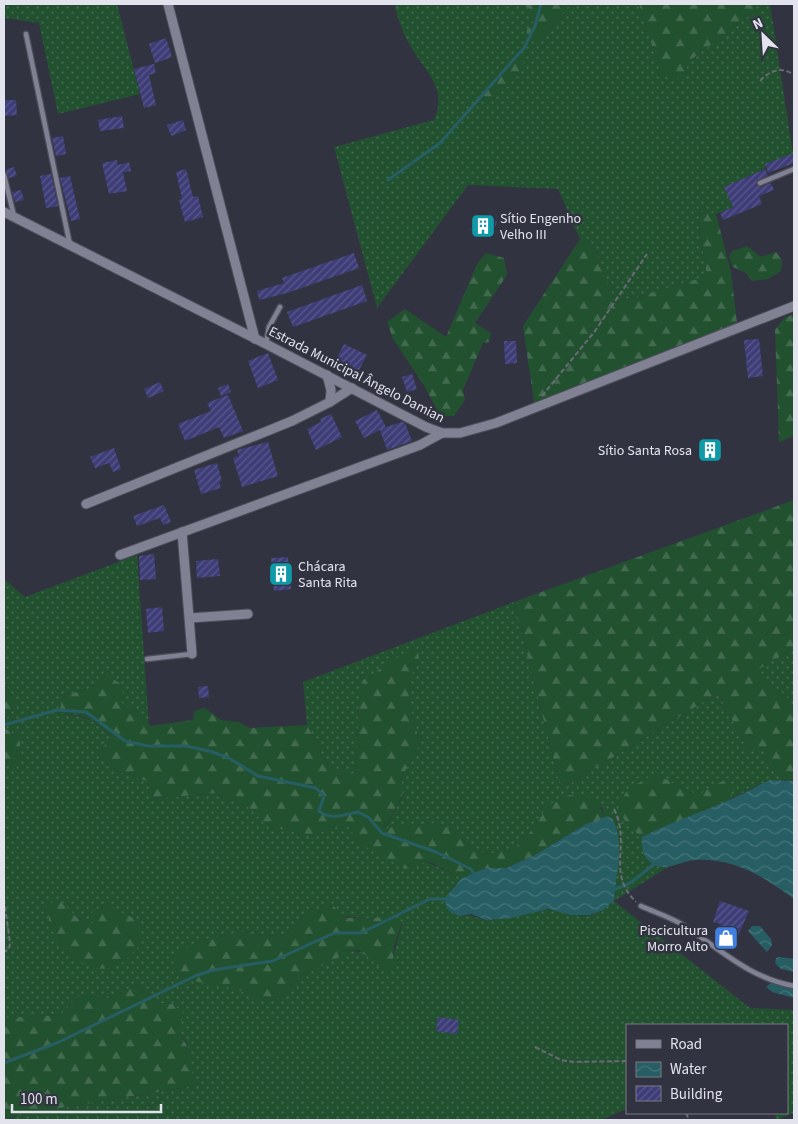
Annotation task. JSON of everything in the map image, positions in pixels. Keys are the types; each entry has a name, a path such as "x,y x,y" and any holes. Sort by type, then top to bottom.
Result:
{"street":[{"path":"168,4 255,339"},
{"name":"Estrada Municipal Ângelo Damian","path":"4,212 426,427 442,433 460,433 481,428 543,406 794,306"},
{"path":"326,375 331,390 330,402"},
{"path":"86,504 269,431 330,402 352,388"},
{"path":"120,555 420,445 442,433"},
{"path":"182,532 192,654"},
{"path":"190,618 248,614"}],"lane":[{"path":"26,34 70,244"},
{"path":"760,183 794,169"},
{"path":"4,175 15,218"},
{"path":"266,344 269,327 280,308"},
{"path":"147,659 192,654"},
{"path":"640,906 681,924 720,953 755,974 794,986"}],"path":[{"path":"760,81 765,76 779,70 788,71 794,75"},
{"path":"543,406 542,393 595,331 647,254"},
{"path":"614,809 622,830 621,883 624,890 640,906"},
{"path":"4,898 10,943 9,949 4,952"},
{"path":"535,1047 561,1060 574,1062 626,1061"}],"green space":[{"path":"4,4 117,4 140,94 58,114 39,23 4,18"},
{"path":"394,4 520,4 528,8 540,41 570,4 639,4 662,77 685,75 688,62 757,10 755,4 770,4 793,154 765,164 766,168 725,187 733,207 716,214 702,212 698,220 707,276 621,302 614,298 594,248 580,239 558,189 468,185 377,308 334,147 434,120 438,109 437,90 429,73 406,37"},
{"path":"520,4 570,4 540,41 526,37 527,30 533,23 528,8"},
{"path":"639,4 755,4 757,10 688,62 685,75 673,80 662,78"},
{"path":"524,53 521,69 510,84 495,95 480,102 481,98 511,60"},
{"path":"702,212 716,214 731,272 737,323 534,403 523,326 580,239 594,248 614,298 621,302 707,276 698,220"},
{"path":"747,246 761,257 776,252 782,260 781,271 768,279 752,281 746,273 733,267 729,257 732,251"},
{"path":"486,253 504,258 507,275 475,323 491,333 489,342 483,343 463,390 465,400 454,416 440,416 424,385 393,339 387,322 405,309 446,337 477,264"},
{"path":"794,314 794,436 779,442 775,330 784,318"},
{"path":"794,500 794,647 756,671 789,699 794,709 794,781 786,780 766,765 764,747 748,750 718,693 561,789 514,602"},
{"path":"137,555 149,727 135,710 122,705 106,675 88,689 64,695 59,712 89,720 101,727 112,741 94,752 117,771 147,781 154,799 214,793 250,808 266,825 305,835 349,826 462,878 453,888 459,916 469,915 489,920 550,910 583,916 596,913 614,901 750,1008 794,1010 794,1113 777,1120 774,1114 788,1114 788,1024 626,1024 626,1109 601,1120 4,1120 36,1112 194,1086 187,1043 180,1034 172,1004 156,1003 138,985 108,998 79,995 61,1015 4,1018 4,760 14,766 19,737 4,728 4,723 15,703 4,680 4,579 25,597","holes":["47,906 76,915 94,933 69,953 50,926","311,912 403,921 393,956 346,950 335,960 300,976 279,998 255,999 237,989 205,940 240,932 282,937"]},
{"path":"514,602 561,789 718,693 748,750 764,747 766,765 786,780 770,780 732,798 654,864 668,867 614,901 618,856 612,819 605,817 602,807 548,805 534,828 513,850 486,854 467,845 453,830 434,823 385,829 404,793 401,779 420,743 409,701 410,681 419,661 359,702 356,771 351,775 328,766 307,725 303,682"},
{"path":"794,647 794,709 789,699 755,671"},
{"path":"409,650 418,650 419,661 410,681 409,701 420,743 401,779 404,792 385,828 434,823 453,830 467,845 486,854 513,850 534,828 548,805 569,795 595,798 605,817 586,824 535,855 506,868 486,868 462,878 428,861 405,869 357,842 349,826 305,835 266,825 250,808 214,793 154,799 147,781 117,771 94,752 112,741 101,727 90,719 59,712 64,695 88,689 106,675 123,685 122,705 135,710 149,726 193,720 194,711 205,708 221,720 239,722 250,728 307,725 328,766 351,775 356,771 359,702 363,680"},
{"path":"4,680 15,703 4,723"},
{"path":"4,728 19,737 22,758 14,766 4,760"},
{"path":"655,774 698,795 728,778 732,786 732,798 642,837 624,818 621,812 622,800 631,788"},
{"path":"58,899 93,932 92,912 105,905 138,920 140,945 120,964 110,968 99,969 89,966 69,953 61,944 50,925 47,906"},
{"path":"332,905 347,918 372,918 386,915 403,920 394,946 393,968 386,972 359,950 346,950 335,960 300,976 279,998 255,999 237,989 183,979 172,968 178,951 205,940 240,932 282,937 311,912"},
{"path":"138,985 156,1003 172,1004 183,1012 180,1034 190,1051 194,1086 4,1119 4,1018 61,1015 79,995 108,998"}],"water":[{"path":"770,780 794,781 794,899 760,876 723,862 695,860 663,867 650,862 645,855 642,848 642,837 730,800"},
{"path":"605,817 612,818 616,827 619,848 614,901 603,910 590,915 571,915 548,909 511,918 486,920 471,914 459,916 448,910 444,899 462,878 486,868 506,868 535,855 586,824"},
{"path":"752,926 760,926 771,939 772,945 767,952 748,931"},
{"path":"776,958 794,959 794,972 781,969 775,963"},
{"path":"772,982 794,987 794,998 772,992 766,987"}],"building":[{"path":"166,38 172,57 155,63 149,44"},
{"path":"154,64 156,73 149,75 156,105 144,108 134,69"},
{"path":"4,100 16,100 17,115 4,116"},
{"path":"122,116 124,128 100,131 98,120"},
{"path":"183,120 186,130 171,136 167,125"},
{"path":"63,136 66,154 56,156 52,138"},
{"path":"794,153 794,163 768,173 765,164"},
{"path":"117,160 118,165 129,162 131,171 123,172 127,191 109,194 102,163"},
{"path":"14,167 17,176 9,178 5,170"},
{"path":"186,169 193,197 198,196 203,217 185,222 179,200 182,199 176,172"},
{"path":"765,169 768,176 757,180 756,185 761,187 771,183 774,190 759,196 762,204 723,220 720,213 733,207 724,187"},
{"path":"51,174 58,206 46,208 40,176"},
{"path":"70,176 80,219 71,221 60,178"},
{"path":"21,190 24,200 15,202 12,192"},
{"name":"Sítio Engenho Velho III","path":"475,215 497,221 492,236 470,230"},
{"path":"354,253 359,268 287,293 259,300 257,291 284,283 282,278"},
{"path":"362,285 367,301 293,327 287,312"},
{"path":"759,339 763,376 748,378 744,340"},
{"path":"504,341 516,341 517,363 505,364"},
{"path":"344,344 367,355 357,374 335,362"},
{"path":"268,353 278,380 258,388 248,361"},
{"path":"412,374 417,389 407,392 402,377"},
{"path":"160,382 164,391 148,398 144,389"},
{"path":"228,384 231,392 221,396 218,388"},
{"path":"228,395 243,431 224,438 219,427 185,441 178,424 211,411 207,403"},
{"path":"377,410 386,427 402,422 405,423 412,441 387,450 380,430 364,438 355,421"},
{"path":"331,414 342,437 316,450 307,429 321,422 320,419"},
{"path":"268,442 278,476 242,487 233,458 239,456 237,450"},
{"name":"Sítio Santa Rosa","path":"719,442 721,456 700,458 699,444"},
{"path":"114,448 121,469 113,472 109,463 95,468 90,457"},
{"path":"217,463 222,481 219,482 221,488 201,494 194,470"},
{"path":"164,505 171,522 163,525 160,518 137,526 133,516"},
{"path":"154,554 156,579 140,580 139,556"},
{"name":"Chácara Santa Rita","path":"288,557 291,589 274,591 271,558"},
{"path":"218,559 220,576 197,578 196,561"},
{"path":"162,607 164,631 148,633 146,609"},
{"path":"208,686 209,697 199,698 198,687"},
{"path":"720,901 749,911 732,949 714,941 721,924 713,922"},
{"path":"438,1017 459,1020 457,1034 436,1031"}],"waterway":[{"path":"388,180 440,143 524,48 535,26 541,4"},
{"path":"4,725 57,710 86,712 125,741 148,746 186,746 209,751 227,757 258,776 316,788 324,796 319,811 323,814 338,816 358,812 368,817 382,833 436,852 471,869 476,877"},
{"path":"611,891 630,883 656,863"},
{"path":"4,1063 59,1042 195,976 213,970 273,961 334,933 361,933 430,899 448,899"}],"place":[{"name":"Sítio Engenho Velho III","path":"483,226"},
{"name":"Sítio Santa Rosa","path":"710,450"},
{"name":"Chácara Santa Rita","path":"281,574"},
{"name":"Piscicultura Morro Alto","path":"726,938"}]}
